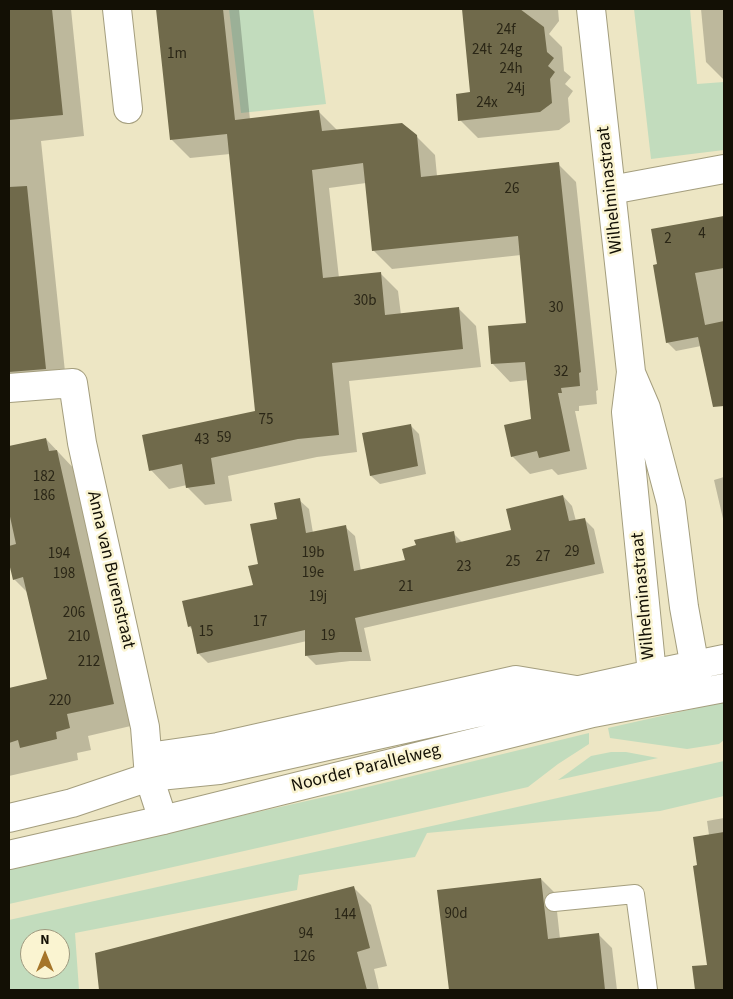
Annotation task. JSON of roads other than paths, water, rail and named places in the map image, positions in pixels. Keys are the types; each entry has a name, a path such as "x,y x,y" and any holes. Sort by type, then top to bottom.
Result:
{"main road":[{"path":"117,9 128,109"},
{"name":"Wilhelminastraat","path":"591,9 631,372 626,412 652,674 657,701"},
{"path":"611,190 724,169"},
{"name":"Wilhelminastraat","path":"631,372 646,408 671,503 684,607 695,666 712,690"},
{"name":"Anna van Burenstraat","path":"9,388 73,383 82,443 145,727 149,767 163,820"},
{"name":"Noorder Parallelweg","path":"9,818 72,803 149,767 219,770 724,659"},
{"name":"Noorder Parallelweg","path":"9,855 163,820 593,713 712,690"}],"lane":[{"path":"554,902 635,894 648,990"}]}
